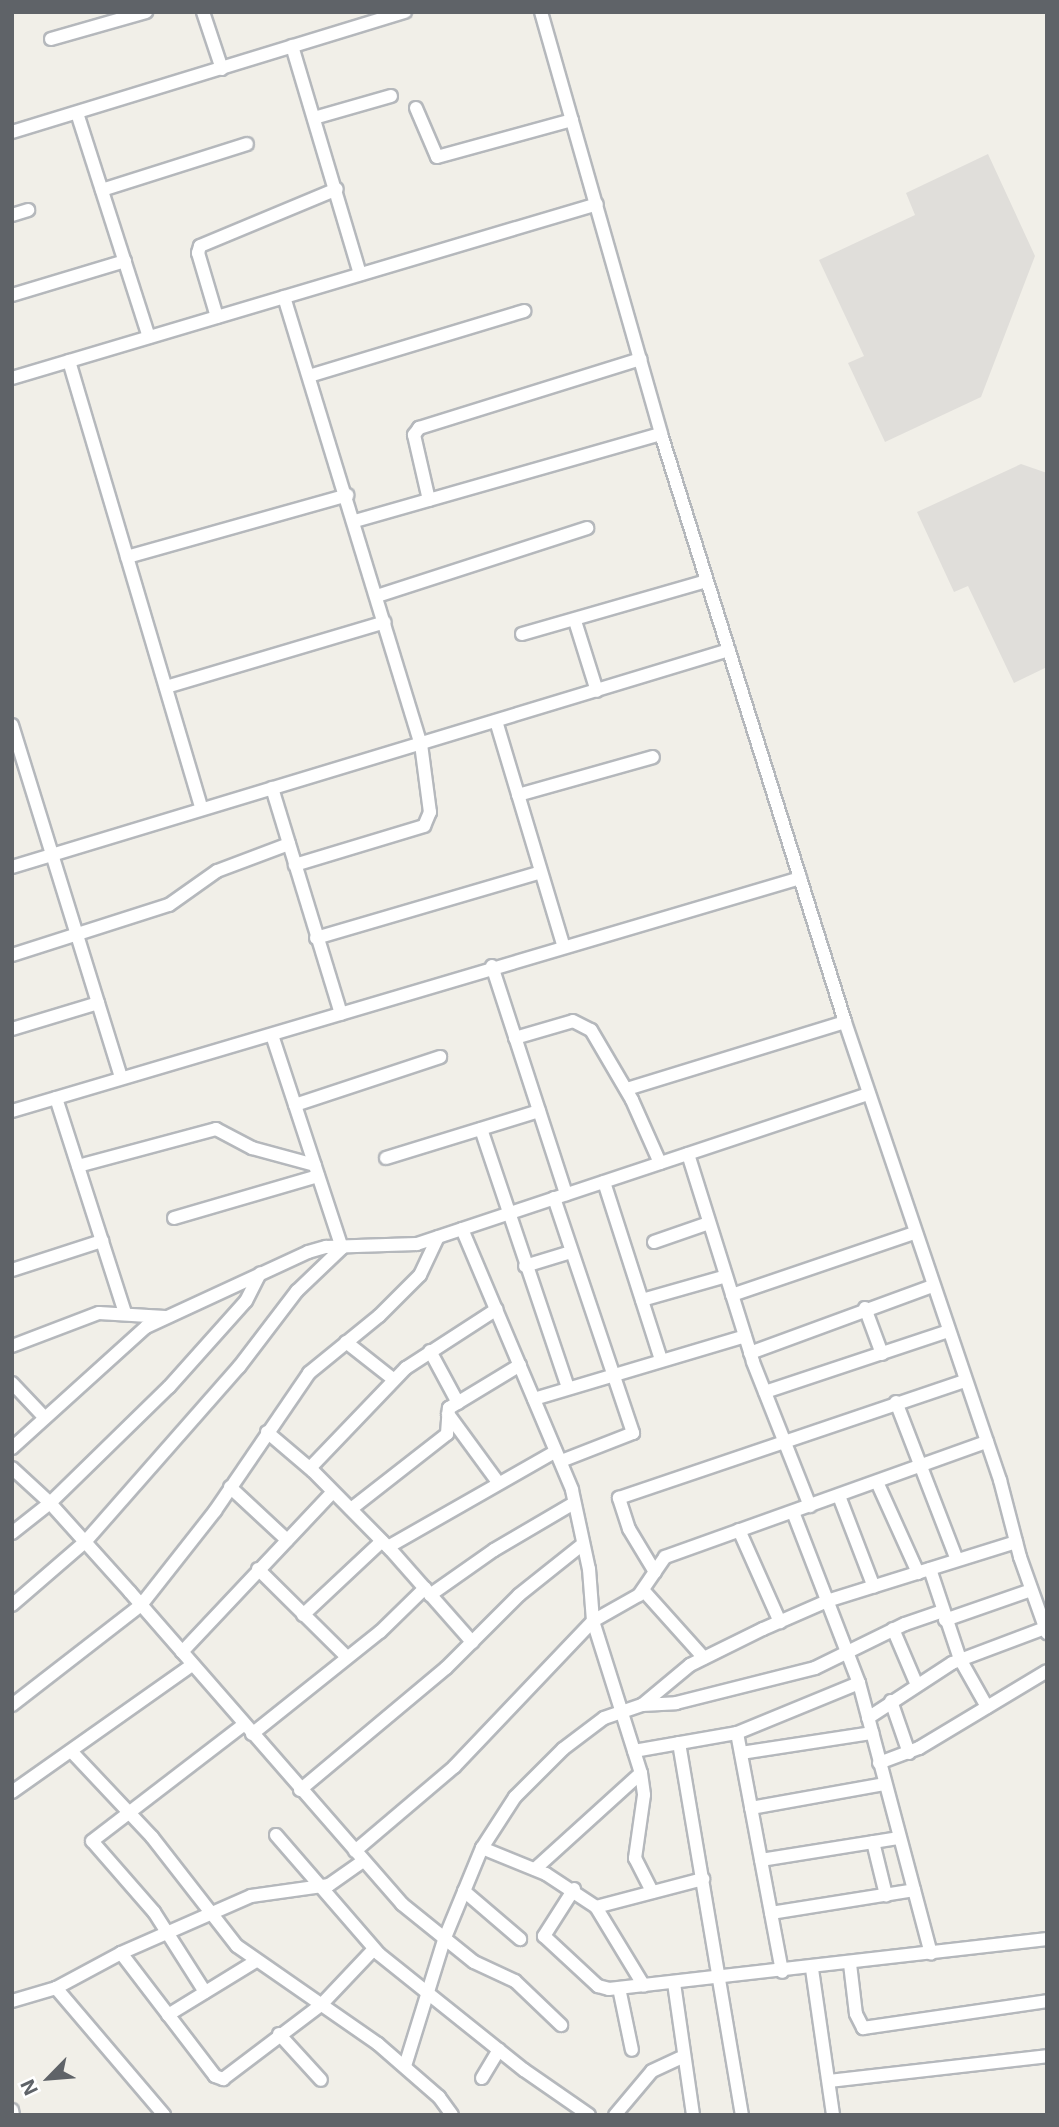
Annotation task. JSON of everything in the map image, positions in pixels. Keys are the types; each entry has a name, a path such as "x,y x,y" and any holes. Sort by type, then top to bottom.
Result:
{"street":[{"path":"51,39 146,12"},
{"path":"203,12 222,69"},
{"path":"12,132 405,12"},
{"path":"541,12 660,434 845,1022 914,1233 987,1442 1016,1542 1046,1631 960,1660 916,1684 868,1718"},
{"path":"292,46 337,189 360,274"},
{"path":"314,118 391,96"},
{"path":"416,108 437,157 572,120"},
{"path":"77,113 149,337"},
{"path":"102,190 247,144"},
{"path":"217,317 198,253 200,246 337,189"},
{"path":"12,377 597,204"},
{"path":"12,215 28,210"},
{"path":"12,295 125,261"},
{"path":"284,297 355,521 421,744 430,812 424,826 295,865"},
{"path":"309,376 524,311"},
{"path":"429,500 414,435 419,428 640,359"},
{"path":"69,361 202,809"},
{"path":"355,521 660,434"},
{"path":"127,557 347,495"},
{"path":"377,596 587,528"},
{"path":"522,634 575,621 707,580"},
{"path":"575,621 597,691"},
{"path":"166,687 385,622"},
{"path":"12,867 729,650"},
{"path":"496,721 563,945"},
{"path":"12,725 121,1078"},
{"path":"518,794 653,757"},
{"path":"272,788 341,1014"},
{"path":"12,955 77,937 182,900 217,871 289,844"},
{"path":"316,938 541,872"},
{"path":"12,1111 272,1035 563,945 800,878"},
{"path":"303,1615 385,1544 497,1481 558,1456 632,1435 571,1252 539,1111 492,966"},
{"path":"12,1029 98,1003"},
{"path":"515,1038 573,1021 582,1023 626,1089 660,1163"},
{"path":"626,1089 845,1022"},
{"path":"272,1035 342,1248"},
{"path":"295,1105 440,1057"},
{"path":"12,1448 133,1336 165,1317 308,1252 417,1244 869,1094"},
{"path":"56,1098 125,1313"},
{"path":"386,1158 539,1111"},
{"path":"78,1166 216,1129 252,1148 317,1170"},
{"path":"481,1129 507,1214 568,1387"},
{"path":"688,1154 750,1353 810,1506"},
{"path":"174,1218 317,1170"},
{"path":"604,1182 661,1360"},
{"path":"654,1242 709,1223"},
{"path":"462,1228 558,1456 574,1503 583,1544 593,1621 641,1773 644,1795 635,1858 652,1892"},
{"path":"732,1295 914,1233"},
{"path":"12,1705 141,1605 230,1487 309,1373 420,1275 438,1237"},
{"path":"12,1270 102,1241"},
{"path":"12,1605 85,1542 239,1367 298,1292 342,1248"},
{"path":"525,1266 571,1252"},
{"path":"12,1532 50,1503 197,1357 246,1301 260,1273"},
{"path":"642,1300 726,1276"},
{"path":"750,1353 865,1308 932,1286"},
{"path":"865,1308 883,1354"},
{"path":"310,1468 393,1379 430,1351 497,1309"},
{"path":"12,1346 82,1317 125,1313 165,1317"},
{"path":"765,1392 948,1331"},
{"path":"534,1399 610,1374 745,1336"},
{"path":"346,1342 393,1379"},
{"path":"430,1351 457,1403"},
{"path":"351,1509 447,1434 447,1413 457,1403 520,1365"},
{"path":"655,1572 629,1529 619,1498 785,1443 896,1402 965,1381"},
{"path":"12,1383 44,1417"},
{"path":"896,1402 957,1560"},
{"path":"447,1413 497,1481"},
{"path":"267,1432 310,1468 351,1509 472,1642"},
{"path":"355,1851 454,1766 593,1621 643,1590 674,1552 987,1442"},
{"path":"12,1468 50,1503 85,1542 401,1904 482,1968 516,1982 561,2025"},
{"path":"877,1482 924,1571 960,1660 987,1707"},
{"path":"230,1487 287,1540"},
{"path":"182,1652 333,1492"},
{"path":"839,1496 874,1587"},
{"path":"205,1992 168,1932 94,1845 95,1835 130,1814 347,1657 428,1591 574,1503"},
{"path":"793,1512 859,1683 931,1954"},
{"path":"739,1530 780,1622"},
{"path":"642,1705 672,1676 704,1658 827,1601 1016,1542"},
{"path":"300,1790 472,1642 520,1595 583,1544"},
{"path":"258,1569 347,1657"},
{"path":"643,1590 704,1658"},
{"path":"405,2067 444,1940 481,1848 514,1797 563,1749 620,1710 642,1705 676,1703 748,1688 847,1653 893,1629 1031,1590"},
{"path":"893,1629 916,1684"},
{"path":"12,1792 192,1665"},
{"path":"879,1763 909,1753 1047,1671"},
{"path":"634,1751 737,1734 859,1683"},
{"path":"891,1701 909,1753"},
{"path":"741,1753 872,1733"},
{"path":"737,1734 782,1972"},
{"path":"679,1743 742,2115"},
{"path":"71,1751 130,1814 212,1914 256,1961 405,2067 452,2115"},
{"path":"535,1869 641,1773"},
{"path":"751,1808 884,1784"},
{"path":"276,1835 318,1888 374,1949 499,2050 589,2115"},
{"path":"761,1860 899,1838"},
{"path":"873,1842 886,1895"},
{"path":"481,1848 535,1869 573,1889 596,1907 644,1986"},
{"path":"12,2001 56,1988 121,1953 260,1894 318,1888 339,1880 363,1861"},
{"path":"596,1907 703,1879"},
{"path":"573,1889 544,1936 598,1986 619,1989 812,1969 1047,1939"},
{"path":"771,1913 914,1890"},
{"path":"464,1891 520,1939"},
{"path":"121,1953 219,2079 321,2005 374,1949"},
{"path":"168,2015 256,1961"},
{"path":"850,1964 856,2014 863,2028 1047,2001"},
{"path":"812,1969 833,2115"},
{"path":"674,1983 691,2114"},
{"path":"56,1988 164,2115"},
{"path":"619,1989 632,2050"},
{"path":"279,2034 321,2080"},
{"path":"482,2078 499,2050"},
{"path":"615,2115 652,2071 684,2056"},
{"path":"829,2081 1047,2056"}],"shaded area":[{"path":"988,154 1035,256 981,397 885,442 848,363 864,356 819,260 915,215 906,193"},
{"path":"1021,464 1047,473 1047,667 1014,683 968,586 954,592 917,512"}]}
